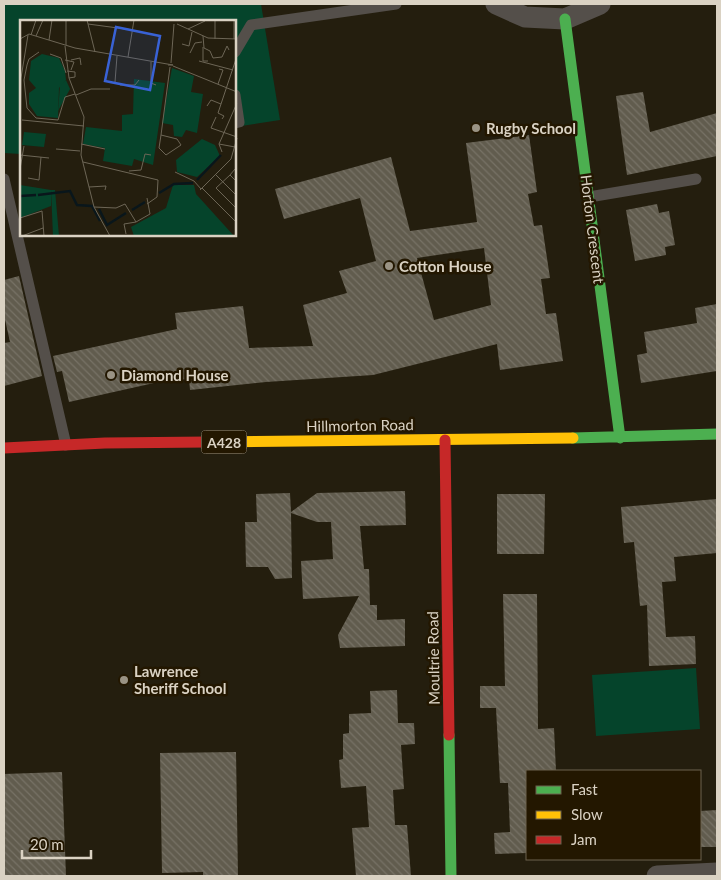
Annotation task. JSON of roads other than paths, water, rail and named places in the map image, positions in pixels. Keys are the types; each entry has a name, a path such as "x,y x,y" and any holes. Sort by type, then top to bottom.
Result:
{"main road":[{"name":"Horton Crescent","path":"565,19 620,438"},
{"name":"Hillmorton Road","path":"4,448 105,443 620,438 717,434"},
{"name":"Moultrie Road","path":"445,440 451,876"}],"street":[{"path":"496,4 525,17 565,19 600,4"},
{"path":"657,876 717,872"}],"lane":[{"path":"236,50 251,25 396,4"},
{"path":"236,102 239,122 236,123"},
{"path":"4,179 66,445"},
{"path":"589,197 696,179"}],"place":[{"name":"Rugby School","path":"476,128"},
{"name":"Cotton House","path":"389,266"},
{"name":"Diamond House","path":"111,375"},
{"name":"Lawrence Sheriff School","path":"124,680"}]}
